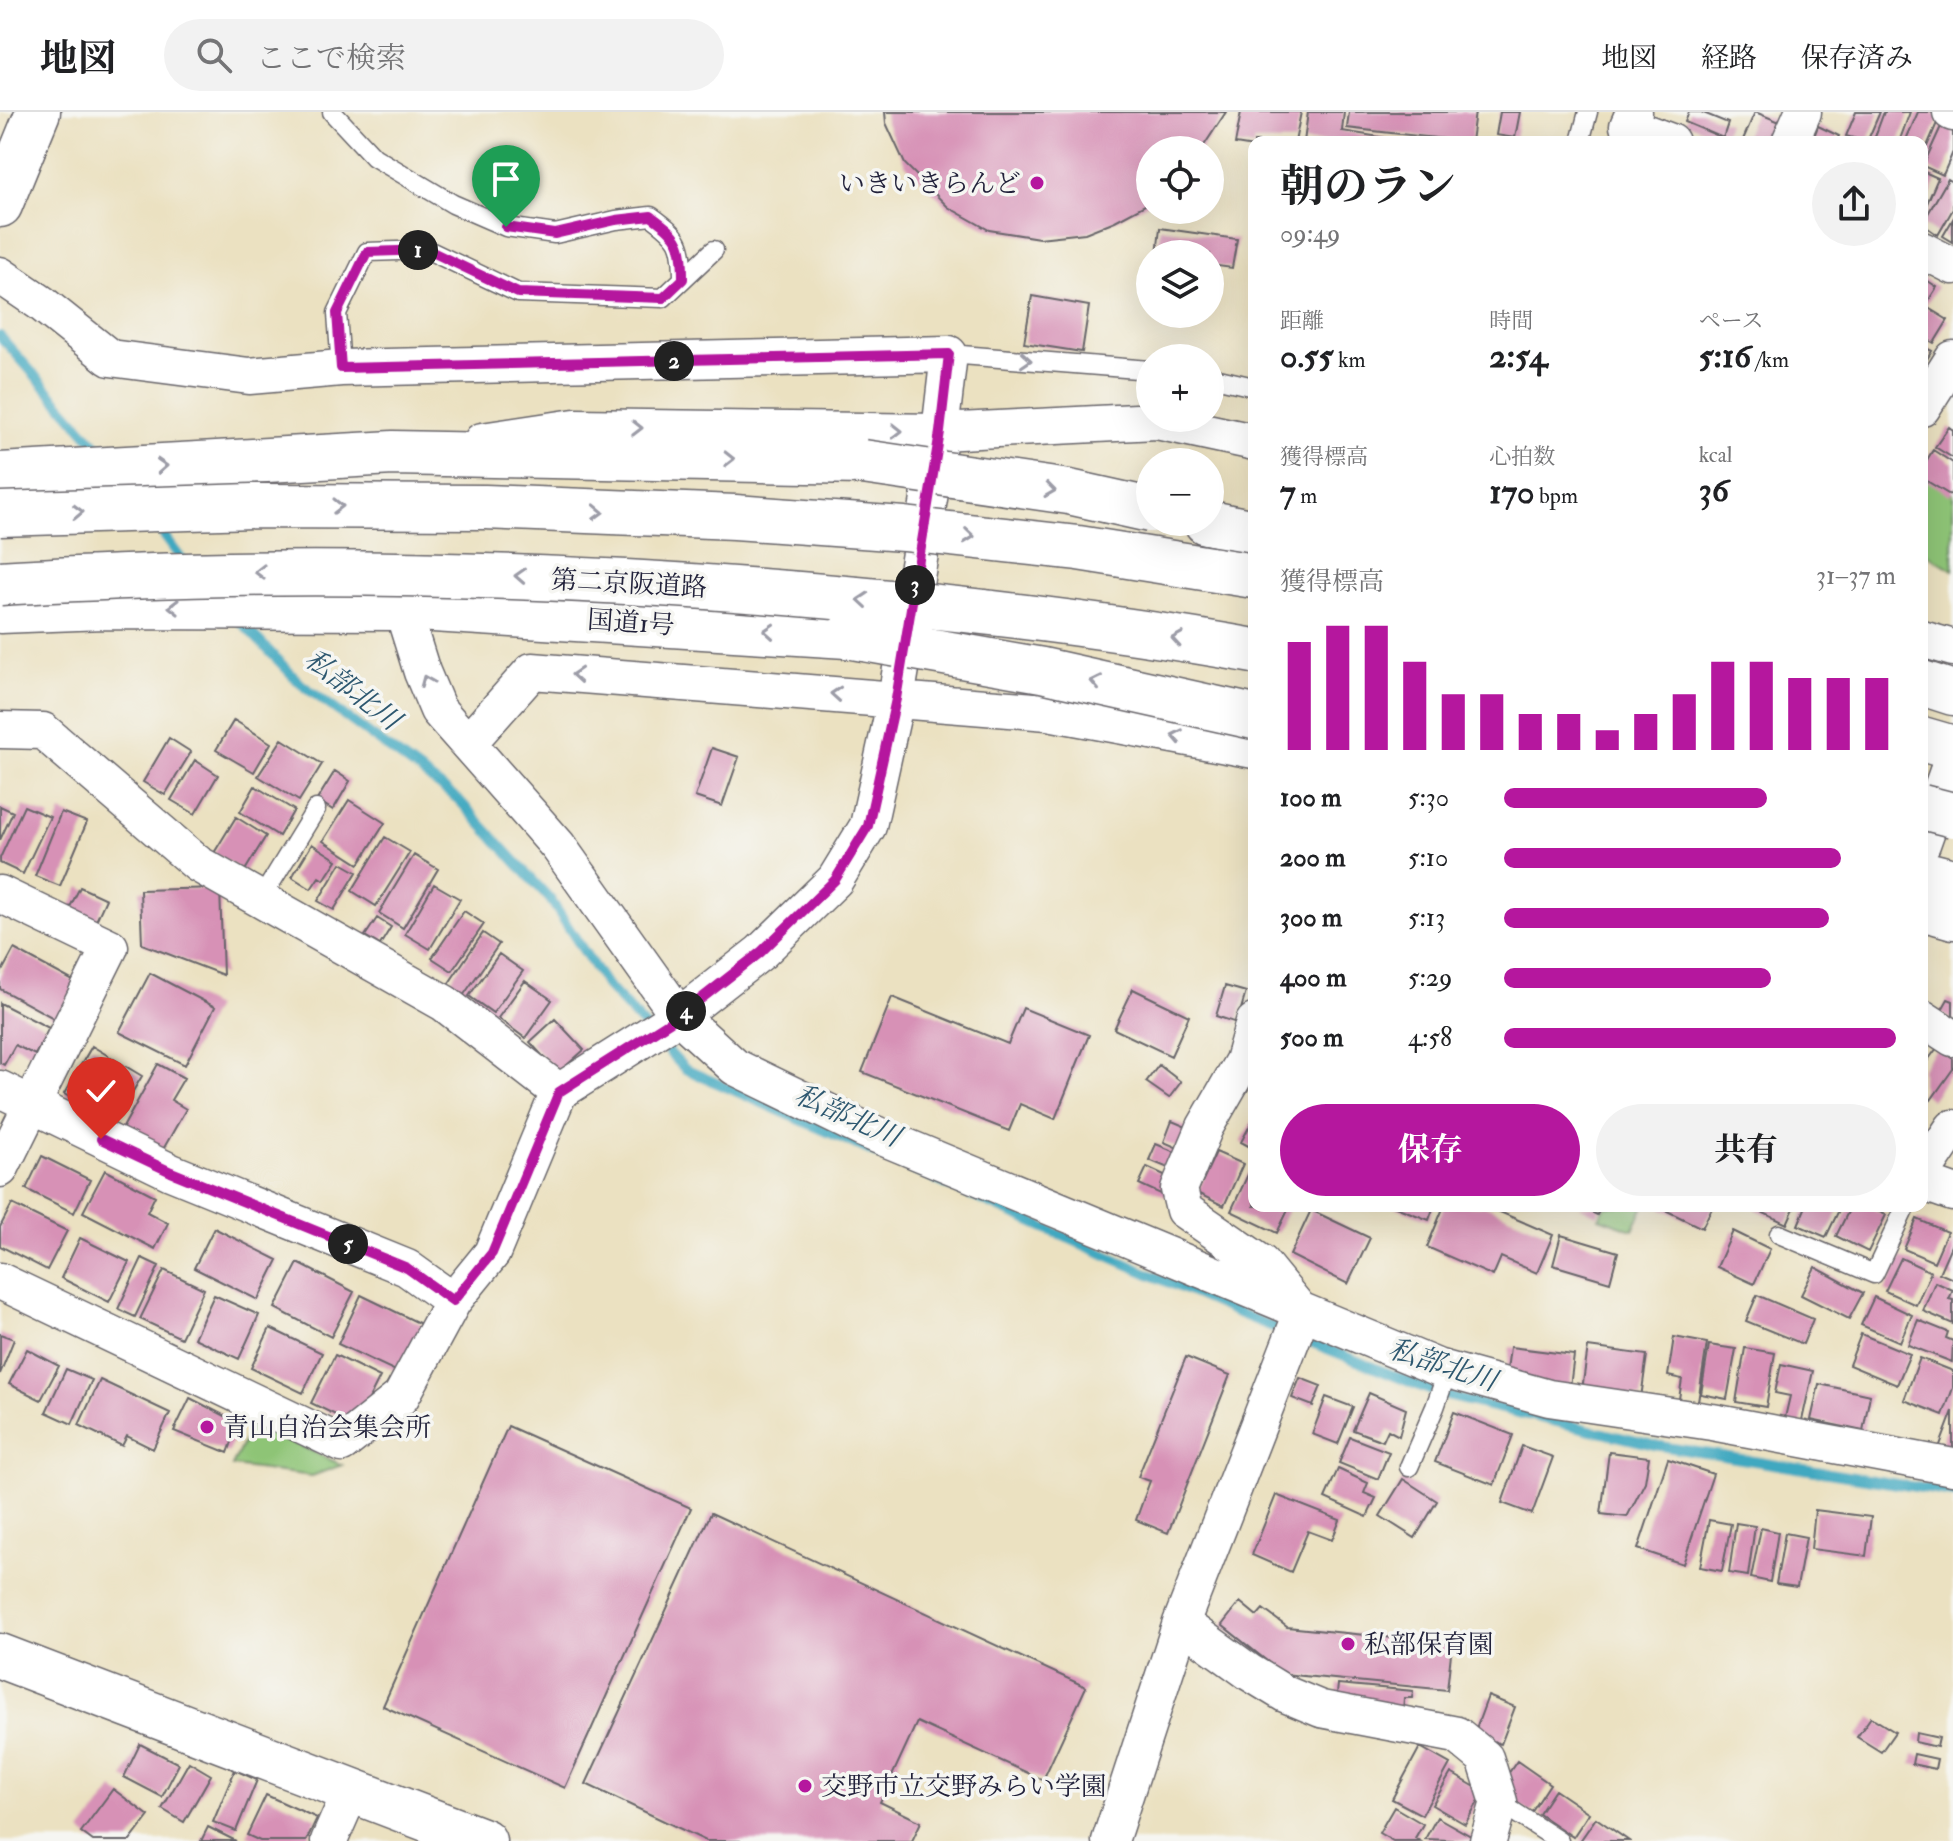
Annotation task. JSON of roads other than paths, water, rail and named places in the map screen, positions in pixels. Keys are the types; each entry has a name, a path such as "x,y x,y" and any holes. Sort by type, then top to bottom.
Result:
{"main road":[{"path":"0,205 38,112"},
{"path":"0,475 393,453 863,462 1069,492 1136,507"},
{"path":"0,514 267,506 485,507 735,517 904,529 1078,548 1248,575"},
{"path":"1224,526 1248,531"},
{"name":"第二京阪道路","path":"0,583 255,572 483,574 730,588 896,602 1067,622 1248,650"},
{"name":"国道1号","path":"0,611 103,607 402,608 847,636 1042,670 1248,716"},
{"path":"1928,685 1953,693"},
{"path":"1928,741 1953,748"},
{"path":"1928,809 1953,815"},
{"path":"1928,875 1953,881"},
{"path":"0,1656 484,1841"}],"street":[{"path":"1793,136 1803,112"},
{"path":"1629,127 1654,136"},
{"path":"1928,253 1953,266"},
{"path":"0,275 110,358 249,376 341,368 949,354 940,432 896,699 868,826 835,880 761,952 679,1016 559,1092 492,1253 453,1301 401,1397 342,1444 0,1281"},
{"path":"1928,399 1953,359"},
{"path":"393,453 575,427 940,432 1156,421 1248,441"},
{"path":"402,608 422,672 438,710 558,846 679,1016 735,1067 863,1129 1302,1313 1445,1378 1549,1398 1712,1422 1953,1467"},
{"path":"1928,641 1953,648"},
{"path":"468,743 532,671 1048,712 1248,749"},
{"path":"0,730 43,731 198,864 444,1003 559,1092"},
{"path":"1928,827 1953,757"},
{"path":"0,894 110,947 16,1097 0,1169"},
{"path":"1928,914 1953,921"},
{"path":"1248,1043 1243,1061 1205,1127 1179,1189 1184,1210 1261,1263 1302,1313"},
{"path":"16,1097 171,1172 407,1268 453,1301"},
{"path":"1928,1165 1953,1128"},
{"path":"1928,1184 1953,1193"},
{"path":"1110,1841 1181,1623 1302,1313"},
{"path":"1181,1623 1249,1672 1321,1709 1457,1735 1485,1758 1499,1802 1488,1841"},
{"path":"329,1841 351,1791"}],"lane":[{"path":"332,112 374,157 453,204 506,227 555,234 616,220 651,216 675,234 683,255 683,279"},
{"path":"1582,136 1588,112"},
{"path":"341,368 337,313 367,252 428,250 518,293 663,298 714,250"},
{"path":"949,354 1136,369"},
{"path":"1224,380 1248,386"},
{"path":"261,899 316,809"},
{"path":"1779,1234 1874,1274 1903,1212"},
{"path":"1409,1467 1445,1378"},
{"path":"1499,1802 1559,1841"}],"waterway":[{"name":"私部北川","path":"0,336 107,457"},
{"name":"私部北川","path":"154,522 185,564"},
{"name":"私部北川","path":"240,621 301,684 459,800 550,899 606,985 685,1069 1233,1311 1442,1395 1654,1445 1953,1493"}],"place":[{"name":"いきいきらんど","path":"1037,183"},
{"name":"青山自治会集会所","path":"207,1427"},
{"name":"私部保育園","path":"1348,1644"},
{"name":"交野市立交野みらい学園","path":"805,1786"}]}
